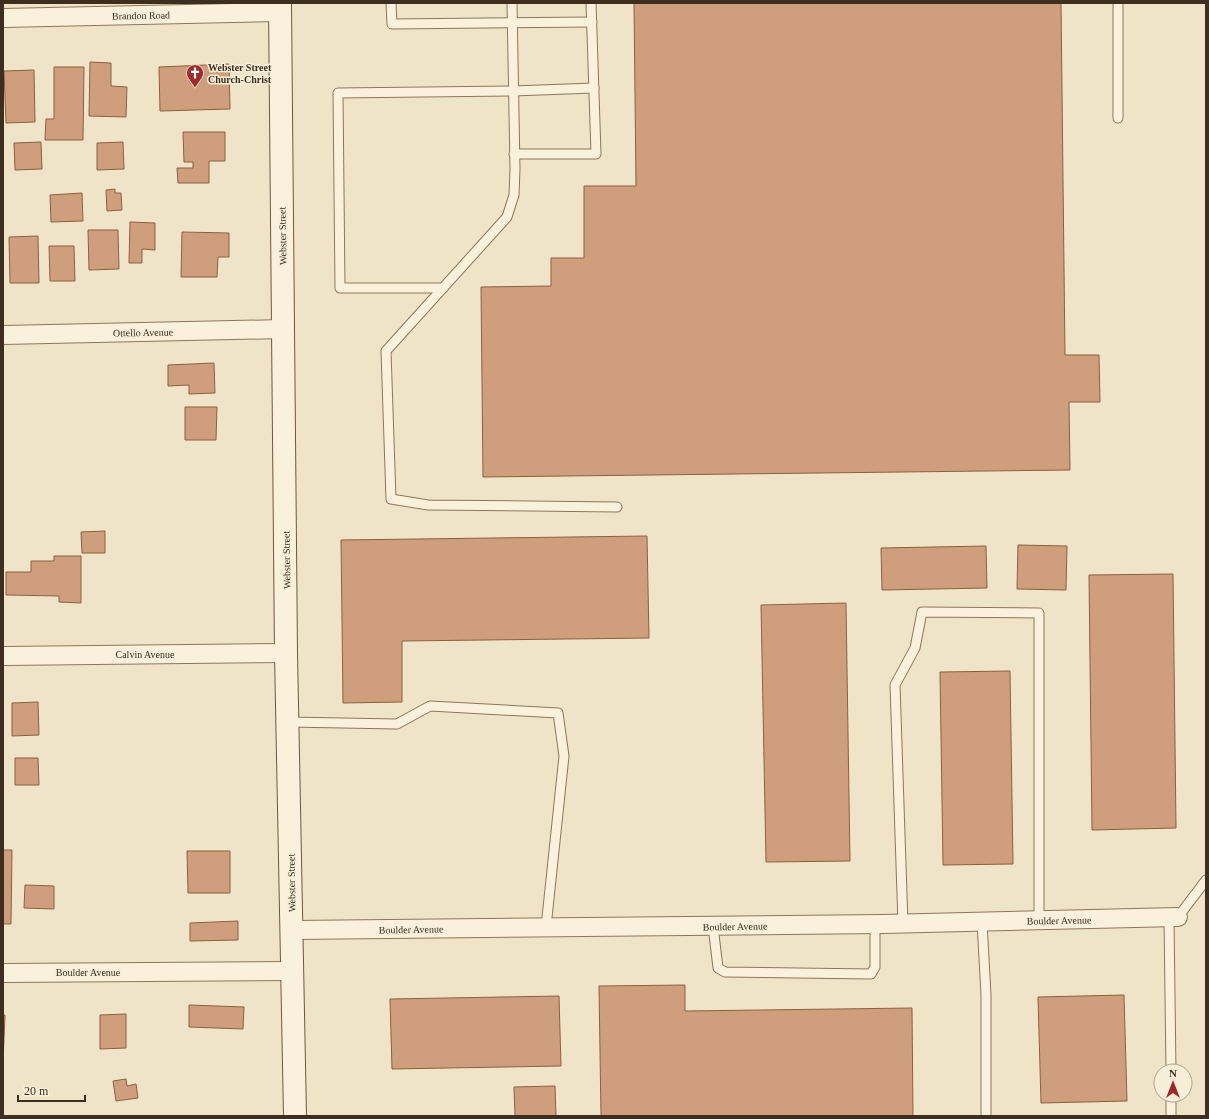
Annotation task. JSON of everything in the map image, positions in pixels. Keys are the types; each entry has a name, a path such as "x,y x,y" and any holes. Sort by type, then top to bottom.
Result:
{"street":[{"name":"Brandon Road","path":"3,18 280,8"},
{"name":"Webster Street","path":"280,8 286,653 295,1116"},
{"name":"Ottello Avenue","path":"3,334 284,329"},
{"name":"Calvin Avenue","path":"3,656 286,653"},
{"name":"Boulder Avenue","path":"292,930 903,924 1174,918"},
{"name":"Boulder Avenue","path":"3,973 293,971"}],"lane":[{"path":"391,3 392,24 592,22"},
{"path":"512,3 515,169 514,195 507,217 386,351 391,499 428,505 617,507"},
{"path":"514,154 596,154 591,3"},
{"path":"1118,3 1118,118"},
{"path":"443,288 340,288 338,93 513,91 594,88"},
{"path":"903,924 895,685 916,648 922,612 1039,613 1039,921"},
{"path":"288,722 397,724 430,706 558,713 564,756 546,927"},
{"path":"1171,1063 1174,918 1206,880"},
{"path":"982,922 986,995 986,1116"},
{"path":"713,926 718,968 725,972 871,974 875,967 875,924"},
{"path":"1171,1103 1171,1116"}],"building":[{"path":"634,3 1061,3 1065,355 1099,355 1100,402 1069,402 1070,470 483,477 481,287 551,286 551,258 584,258 584,186 636,186"},
{"path":"90,62 111,63 111,86 127,87 126,117 89,116"},
{"name":"Webster Street Church-Christ","path":"229,64 230,109 160,111 159,67"},
{"path":"54,67 84,67 83,140 45,140 46,119 54,119"},
{"path":"34,70 35,122 6,123 4,71"},
{"path":"183,132 225,132 225,161 209,161 209,183 178,183 177,168 193,168 193,162 184,162"},
{"path":"41,142 42,169 15,170 14,143"},
{"path":"123,142 124,169 97,170 97,143"},
{"path":"115,189 115,193 121,193 122,210 107,211 106,190"},
{"path":"82,193 83,221 51,222 50,195"},
{"path":"130,222 155,223 155,250 142,249 142,263 129,263"},
{"path":"88,230 118,230 119,269 89,270"},
{"path":"182,232 229,233 229,257 218,257 217,277 181,277"},
{"path":"38,236 39,283 10,283 9,237"},
{"path":"49,246 74,246 75,281 50,281"},
{"path":"214,363 215,393 189,394 189,385 168,386 168,365"},
{"path":"185,407 217,407 216,440 185,440"},
{"path":"105,531 105,553 82,553 81,532"},
{"path":"647,536 649,638 402,641 402,702 343,703 341,540"},
{"path":"1018,545 1067,546 1066,590 1017,589"},
{"path":"986,546 987,588 882,590 881,548"},
{"path":"54,556 81,556 81,603 59,602 59,596 6,595 6,572 31,572 31,561 54,561"},
{"path":"1173,574 1176,828 1092,830 1089,575"},
{"path":"846,603 850,861 766,862 761,605"},
{"path":"1010,671 1013,864 943,865 940,672"},
{"path":"38,702 39,735 12,736 12,703"},
{"path":"15,758 38,758 39,785 15,785"},
{"path":"3,850 12,850 11,924 3,924"},
{"path":"187,851 230,851 230,893 188,893"},
{"path":"25,885 54,886 54,909 24,908"},
{"path":"238,921 238,940 190,941 190,923"},
{"path":"685,985 685,1011 912,1008 913,1116 601,1116 599,986"},
{"path":"1124,995 1127,1101 1041,1103 1038,997"},
{"path":"559,996 561,1066 392,1069 390,999"},
{"path":"189,1005 244,1007 243,1029 189,1027"},
{"path":"126,1014 126,1048 100,1049 100,1015"},
{"path":"3,1015 5,1015 3,1063"},
{"path":"126,1079 127,1086 136,1084 138,1098 116,1101 113,1081"},
{"path":"555,1086 556,1116 515,1116 514,1087"}],"place":[{"name":"Webster Street Church-Christ","path":"195,88"}]}
